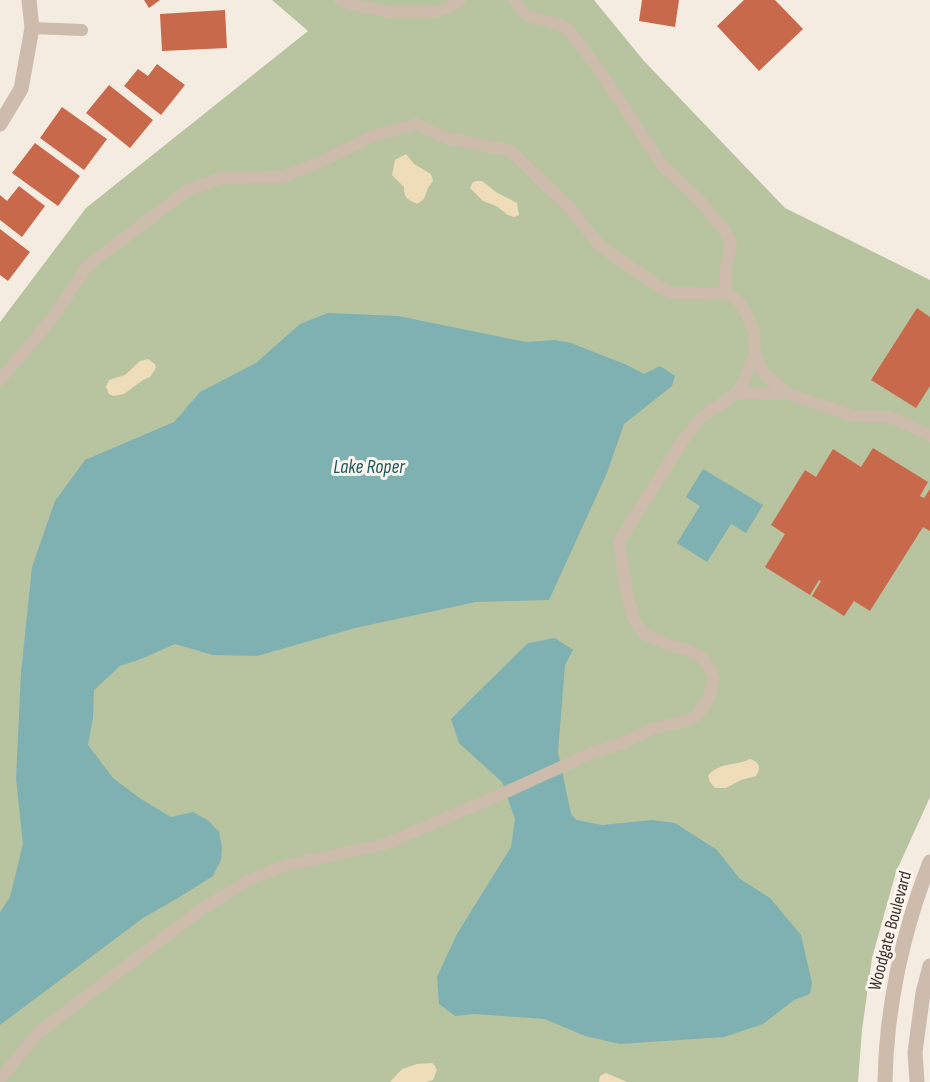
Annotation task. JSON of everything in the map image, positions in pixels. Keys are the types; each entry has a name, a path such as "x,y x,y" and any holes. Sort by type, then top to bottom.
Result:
{"street":[{"path":"0,124 21,89 32,28 29,0"},
{"name":"Woodgate Boulevard","path":"885,1082 885,1053 896,974 920,886 930,862"},
{"path":"918,1082 915,1052 923,993 930,966"}],"lane":[{"path":"340,0 387,12 436,12 460,0"},
{"path":"514,0 527,16 560,25 570,31 602,74 662,165 700,201 725,231 730,244 726,289 746,313 754,332 755,353 764,374 789,394"},
{"path":"32,28 82,30"},
{"path":"0,380 55,315 87,266 188,190 222,178 282,177 318,163 373,136 416,124 446,138 511,151 570,208 600,246 661,288 672,293 728,294"},
{"path":"0,1079 39,1032 202,909 249,880 284,866 386,844 594,752 623,743 652,729 696,717 709,698 714,678 709,667 700,657 688,650 644,634 635,621 627,596 619,542 684,439 703,416 737,393 755,353"},
{"path":"737,393 789,394 854,416 890,417 930,435"}],"green space":[{"path":"272,0 594,0 644,61 785,208 930,280 930,797 896,872 872,958 862,1030 858,1082 0,1082 0,322 86,208 308,31"}],"sand":[{"path":"406,154 414,164 431,174 433,181 424,199 417,204 407,198 404,187 392,175 395,160"},
{"path":"476,181 482,181 496,192 517,203 519,215 514,217 508,215 496,206 483,201 470,188"},
{"path":"148,359 155,364 156,368 150,377 124,394 114,396 109,394 106,387 109,380 125,375 140,361"},
{"path":"750,759 759,766 756,776 741,780 726,788 715,788 710,782 708,776 717,768"},
{"path":"433,1063 437,1070 433,1080 390,1082 402,1069 417,1064"},
{"path":"606,1073 627,1082 599,1082 600,1076"}],"water":[{"name":"Lake Roper","path":"328,313 398,316 526,342 555,340 571,343 644,374 660,366 675,376 672,386 624,424 607,473 549,600 476,602 355,628 257,656 213,655 175,644 120,666 94,690 93,718 88,745 113,778 141,799 171,817 193,812 209,821 219,832 222,848 221,860 213,876 143,918 0,1025 0,912 10,897 23,844 16,779 21,673 32,567 55,501 85,460 174,422 200,392 256,363 300,324"},
{"path":"703,469 763,505 746,533 731,524 707,562 677,543 700,506 686,497"},
{"path":"555,638 573,650 565,665 558,752 571,814 577,820 602,825 652,820 675,823 717,850 740,879 770,898 801,935 812,983 810,994 794,1000 763,1024 724,1037 620,1044 585,1036 545,1019 474,1014 455,1016 439,1004 437,977 457,934 511,847 515,819 502,782 459,743 451,719 528,643"}],"building":[{"path":"144,0 160,0 149,8"},
{"path":"642,0 679,0 675,27 639,21"},
{"path":"744,0 775,0 803,29 759,71 717,26"},
{"path":"225,10 227,48 162,51 160,14"},
{"path":"157,64 185,85 161,115 124,86 138,69 148,76"},
{"path":"109,85 153,120 130,148 86,113"},
{"path":"62,107 107,139 84,170 40,138"},
{"path":"35,143 80,176 58,206 12,173"},
{"path":"19,186 45,206 22,237 0,220 0,195 7,201"},
{"path":"0,229 30,252 8,281 0,275"},
{"path":"917,308 930,317 930,386 916,408 871,380"},
{"path":"873,448 928,482 920,496 924,498 930,489 930,531 923,527 870,611 854,601 844,616 812,596 821,581 819,580 810,595 765,567 785,534 771,525 805,470 816,477 833,449 861,467"}]}
